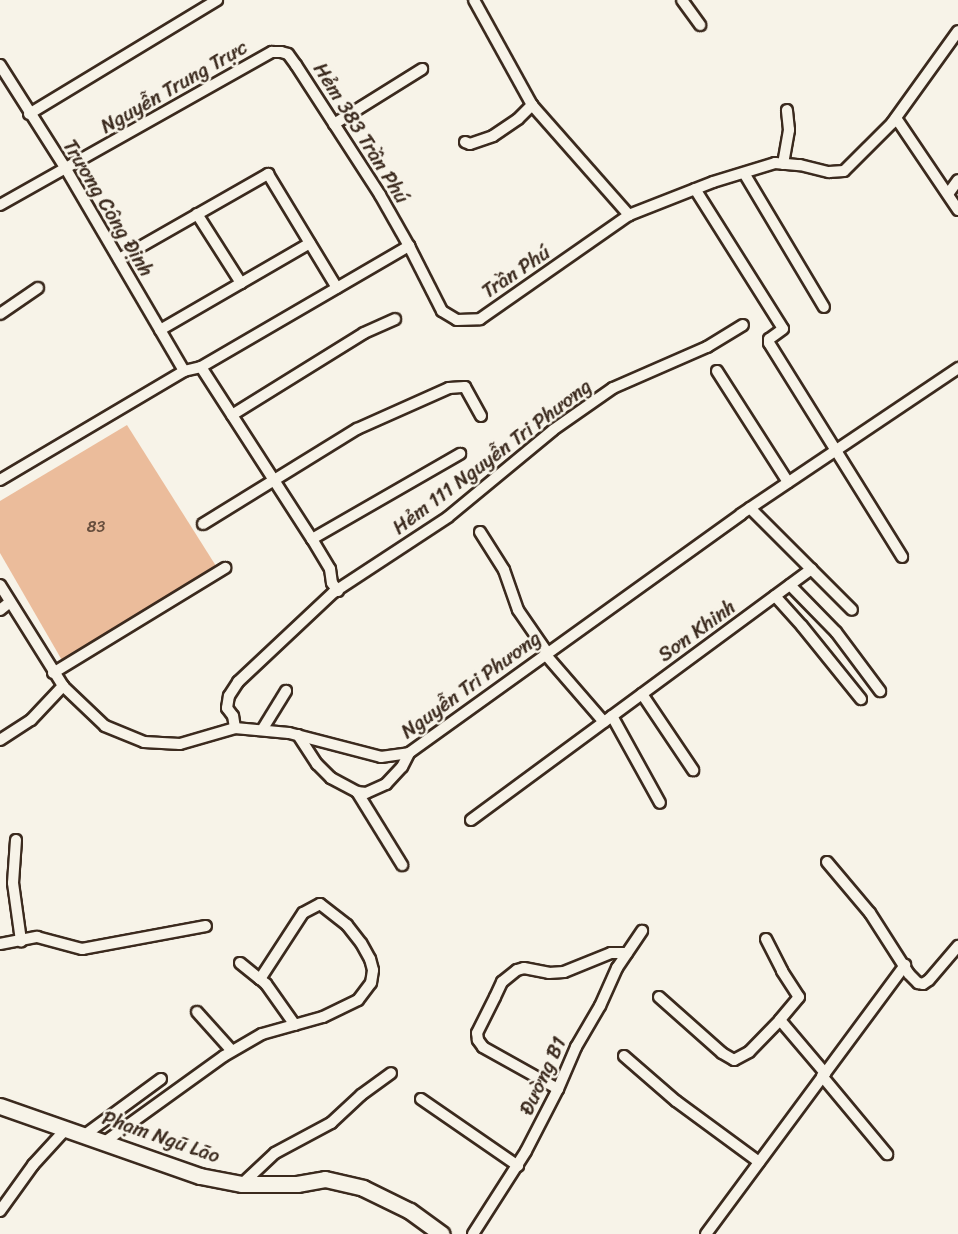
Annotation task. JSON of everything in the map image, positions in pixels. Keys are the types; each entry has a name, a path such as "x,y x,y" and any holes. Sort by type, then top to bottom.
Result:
{"street":[{"path":"29,114 217,0"},
{"path":"474,0 532,105 629,215"},
{"path":"682,0 700,25"},
{"name":"Trần Phú","path":"408,246 442,310 458,320 480,319 629,215 695,189 775,164 829,172 844,171 896,118 958,31"},
{"name":"Hẻm 383 Trần Phú","path":"272,52 288,54 380,195 408,246"},
{"name":"Nguyễn Trung Trực","path":"0,206 272,52"},
{"name":"Trương Công Định","path":"0,65 66,170 184,371"},
{"path":"334,124 422,69"},
{"path":"465,142 470,144 493,136 518,119 532,105"},
{"path":"783,164 789,130 787,110"},
{"path":"896,118 958,210"},
{"path":"744,173 824,307"},
{"path":"119,260 268,174 337,288"},
{"path":"948,194 958,180"},
{"path":"695,189 783,329 769,339 769,343 837,449 902,557"},
{"path":"197,214 241,283"},
{"path":"160,330 310,243"},
{"path":"0,480 184,371 201,367 408,246"},
{"path":"0,314 38,288"},
{"path":"232,415 364,333 395,319"},
{"name":"Hẻm 111 Nguyễn Tri Phương","path":"235,728 233,716 227,708 229,696 238,682 338,591 448,517 553,430 613,388 707,347 743,325"},
{"path":"201,367 312,539 330,569 332,583 338,591"},
{"name":"Nguyễn Tri Phương","path":"0,585 53,673 63,686 105,726 144,742 180,744 235,728 298,735 381,757 409,753 750,508 958,368"},
{"path":"717,371 788,482"},
{"path":"203,524 357,429 449,388 465,387 481,416"},
{"path":"312,539 460,454"},
{"path":"750,508 852,610"},
{"path":"480,532 504,570 518,610 546,653 608,719 660,803"},
{"path":"53,673 225,568"},
{"name":"Sơn Khinh","path":"471,820 811,569"},
{"path":"790,585 836,632 880,691"},
{"path":"775,596 861,699"},
{"path":"0,610 10,602"},
{"path":"0,740 31,720 63,686"},
{"path":"262,730 286,691"},
{"path":"642,694 693,770"},
{"path":"298,735 317,764 331,778 357,792 366,793 386,784 402,767 409,753"},
{"path":"357,792 402,865"},
{"path":"16,840 13,884 21,941"},
{"path":"827,862 870,913 914,980 923,984 958,946"},
{"path":"106,1141 232,1051 262,1034 323,1017 358,1000 371,983 373,970 361,943 347,925 320,904 312,906 303,913 260,979"},
{"path":"0,944 37,938 82,949 206,926"},
{"name":"Đường B1","path":"474,1234 518,1166 558,1089 576,1047 627,953 642,931"},
{"path":"659,998 722,1053 734,1060 749,1052 799,997 782,972 766,939"},
{"path":"558,1089 483,1047 478,1040 477,1033 502,982 517,970 524,968 549,973 564,972 610,952 627,953"},
{"path":"240,963 266,984 295,1025"},
{"path":"706,1234 905,965"},
{"path":"197,1012 232,1051"},
{"path":"780,1020 887,1154"},
{"path":"624,1056 676,1101 759,1162"},
{"path":"242,1184 275,1153 331,1123 361,1095 391,1073"},
{"path":"86,1134 161,1079"},
{"path":"421,1099 518,1166"},
{"name":"Phạm Ngũ Lão","path":"0,1106 106,1141 200,1176 242,1184 297,1184 325,1179 346,1183 363,1188 410,1211 440,1234"},
{"path":"0,1211 33,1165 66,1129"}],"building":[{"path":"127,425 216,566 63,662 0,553 0,501"}]}
